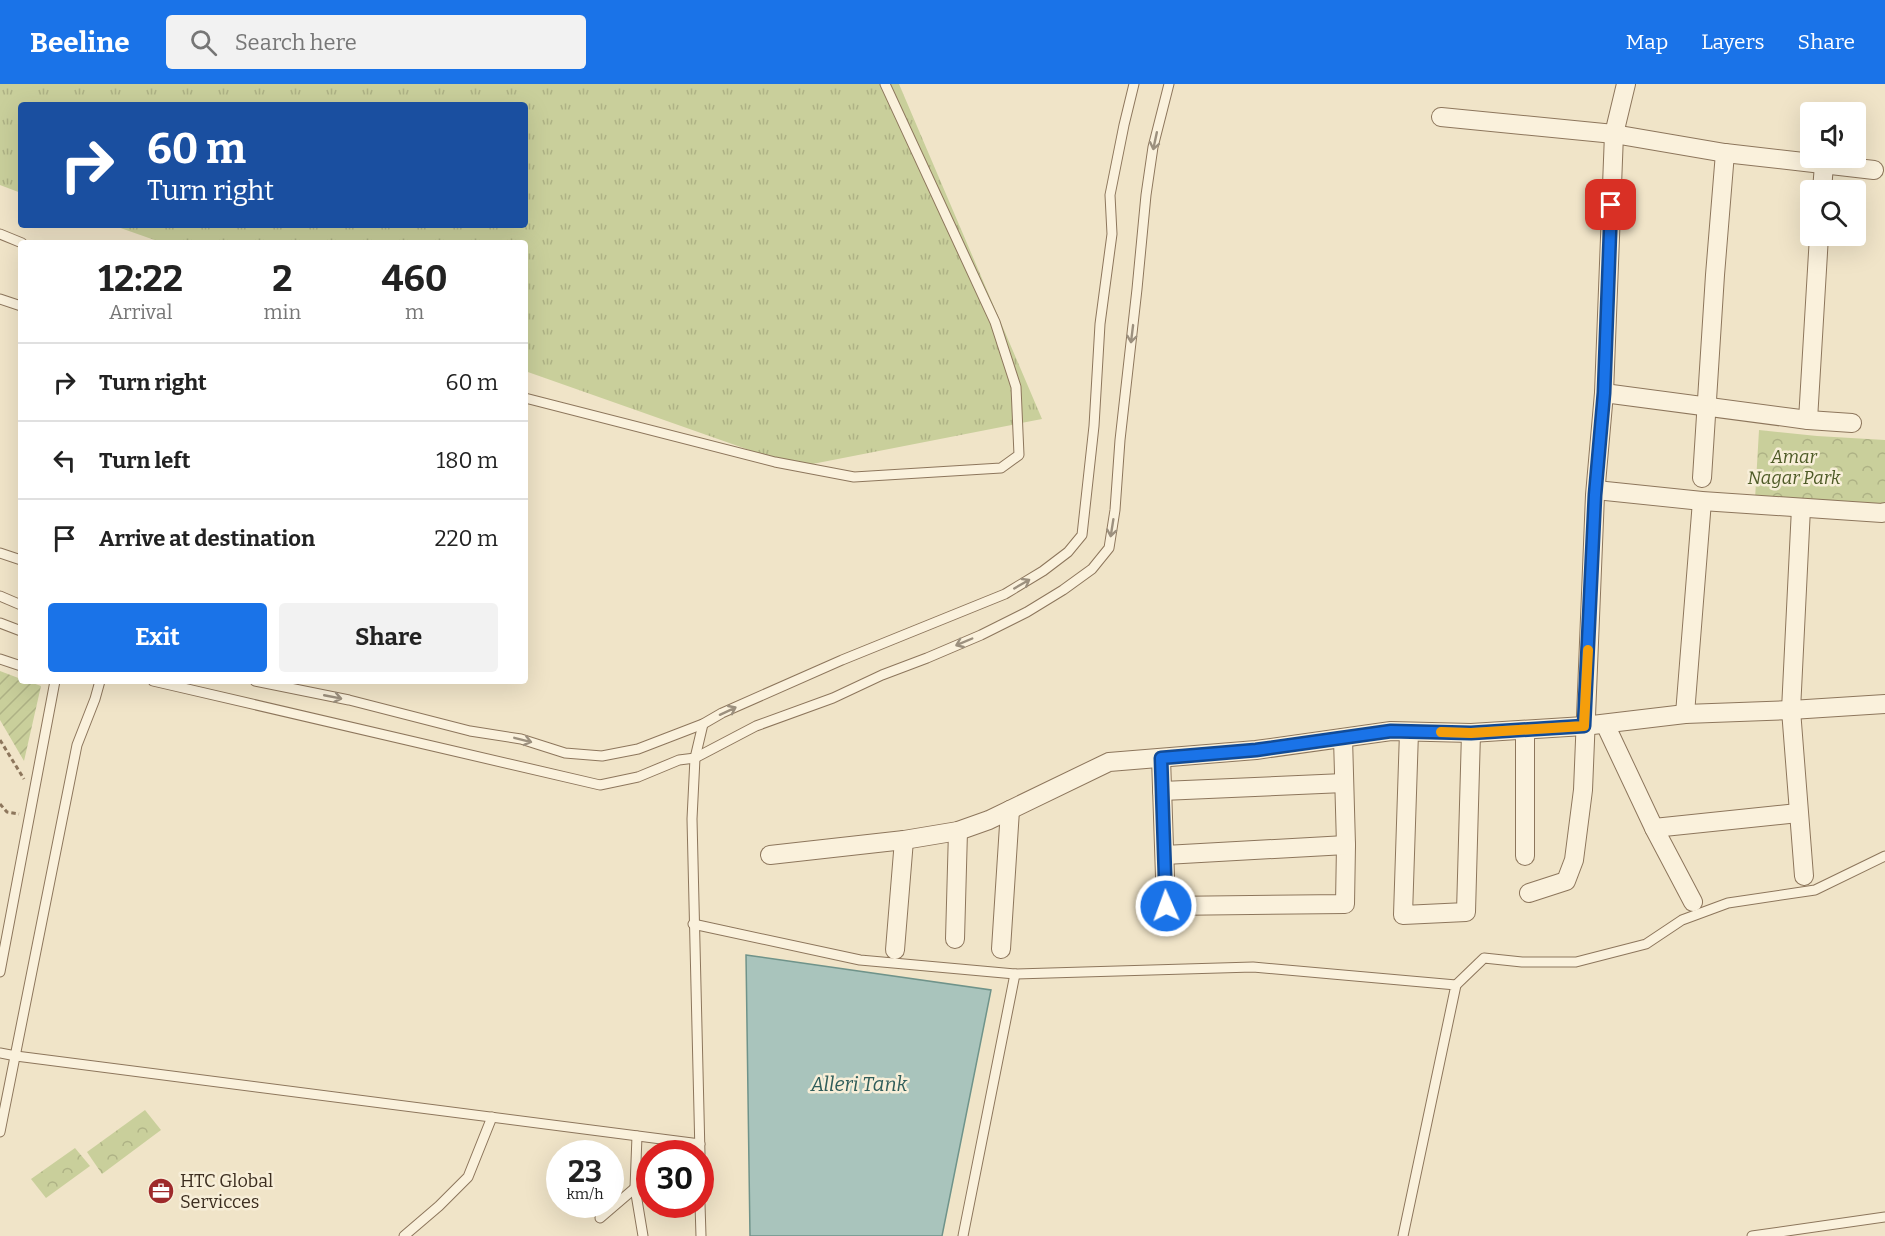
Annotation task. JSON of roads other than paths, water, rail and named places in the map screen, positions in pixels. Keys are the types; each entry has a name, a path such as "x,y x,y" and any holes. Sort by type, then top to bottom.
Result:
{"street":[{"path":"1529,893 1566,881 1574,860 1583,790 1596,490 1604,393 1614,134 1626,84"},
{"path":"1441,117 1614,134 1725,153 1800,162"},
{"path":"1702,478 1725,153"},
{"path":"1854,168 1874,170"},
{"path":"1808,420 1818,246"},
{"path":"1604,393 1808,420 1851,423"},
{"path":"1596,490 1702,501 1885,512"},
{"path":"1684,714 1702,501"},
{"path":"1801,508 1791,710 1804,876"},
{"path":"770,855 904,840 958,831 1011,810 1108,762 1256,750 1391,731 1471,733 1584,726 1684,714 1885,704"},
{"path":"1605,724 1654,828 1693,902"},
{"path":"1525,730 1525,856"},
{"path":"1409,732 1403,915 1466,912 1471,733"},
{"path":"1161,758 1166,906 1345,904 1346,845 1342,738"},
{"path":"1162,791 1344,783"},
{"path":"1001,949 1011,810"},
{"path":"1654,828 1798,813"},
{"path":"955,939 958,831"},
{"path":"895,950 904,840"},
{"path":"1165,855 1346,845"}],"lane":[{"path":"528,399 775,462 854,477 1001,468 1019,455 1016,387 995,322 885,84"},
{"path":"270,684 349,700 470,731 520,739 565,753 602,756 638,749 703,724 722,713 842,660 1005,594 1052,565 1068,552 1082,535 1094,426 1100,324 1112,234 1110,195 1134,84"},
{"path":"166,684 600,785 638,777 679,760 695,758 756,726 833,698 1027,612 1092,569 1109,549 1115,510 1120,440 1146,195 1153,147 1168,84"},
{"path":"0,234 18,241"},
{"path":"0,299 18,305"},
{"path":"0,553 18,559"},
{"path":"0,596 18,604"},
{"path":"0,622 18,630"},
{"path":"0,659 18,665"},
{"path":"0,972 54,684"},
{"path":"0,1132 77,745 99,684"},
{"path":"700,1140 692,819 695,758 703,724"},
{"path":"1403,1236 1455,985 1484,958 1522,962 1576,962 1646,944 1682,920 1728,903 1815,890 1885,856"},
{"path":"693,924 860,960 1015,974 1253,967 1455,985"},
{"path":"963,1236 1015,974"},
{"path":"0,1053 656,1140"},
{"path":"404,1236 468,1177 492,1117"},
{"path":"637,1136 635,1188 643,1236"},
{"path":"624,1197 635,1188"},
{"path":"1752,1236 1885,1217"},
{"path":"700,1218 701,1236"}],"water":[{"name":"Alleri Tank","path":"746,955 991,990 942,1236 750,1236"}],"place":[{"name":"HTC Global Servicces","path":"161,1191"}],"park label":[{"name":"Amar Nagar Park","path":"1794,467"}]}
